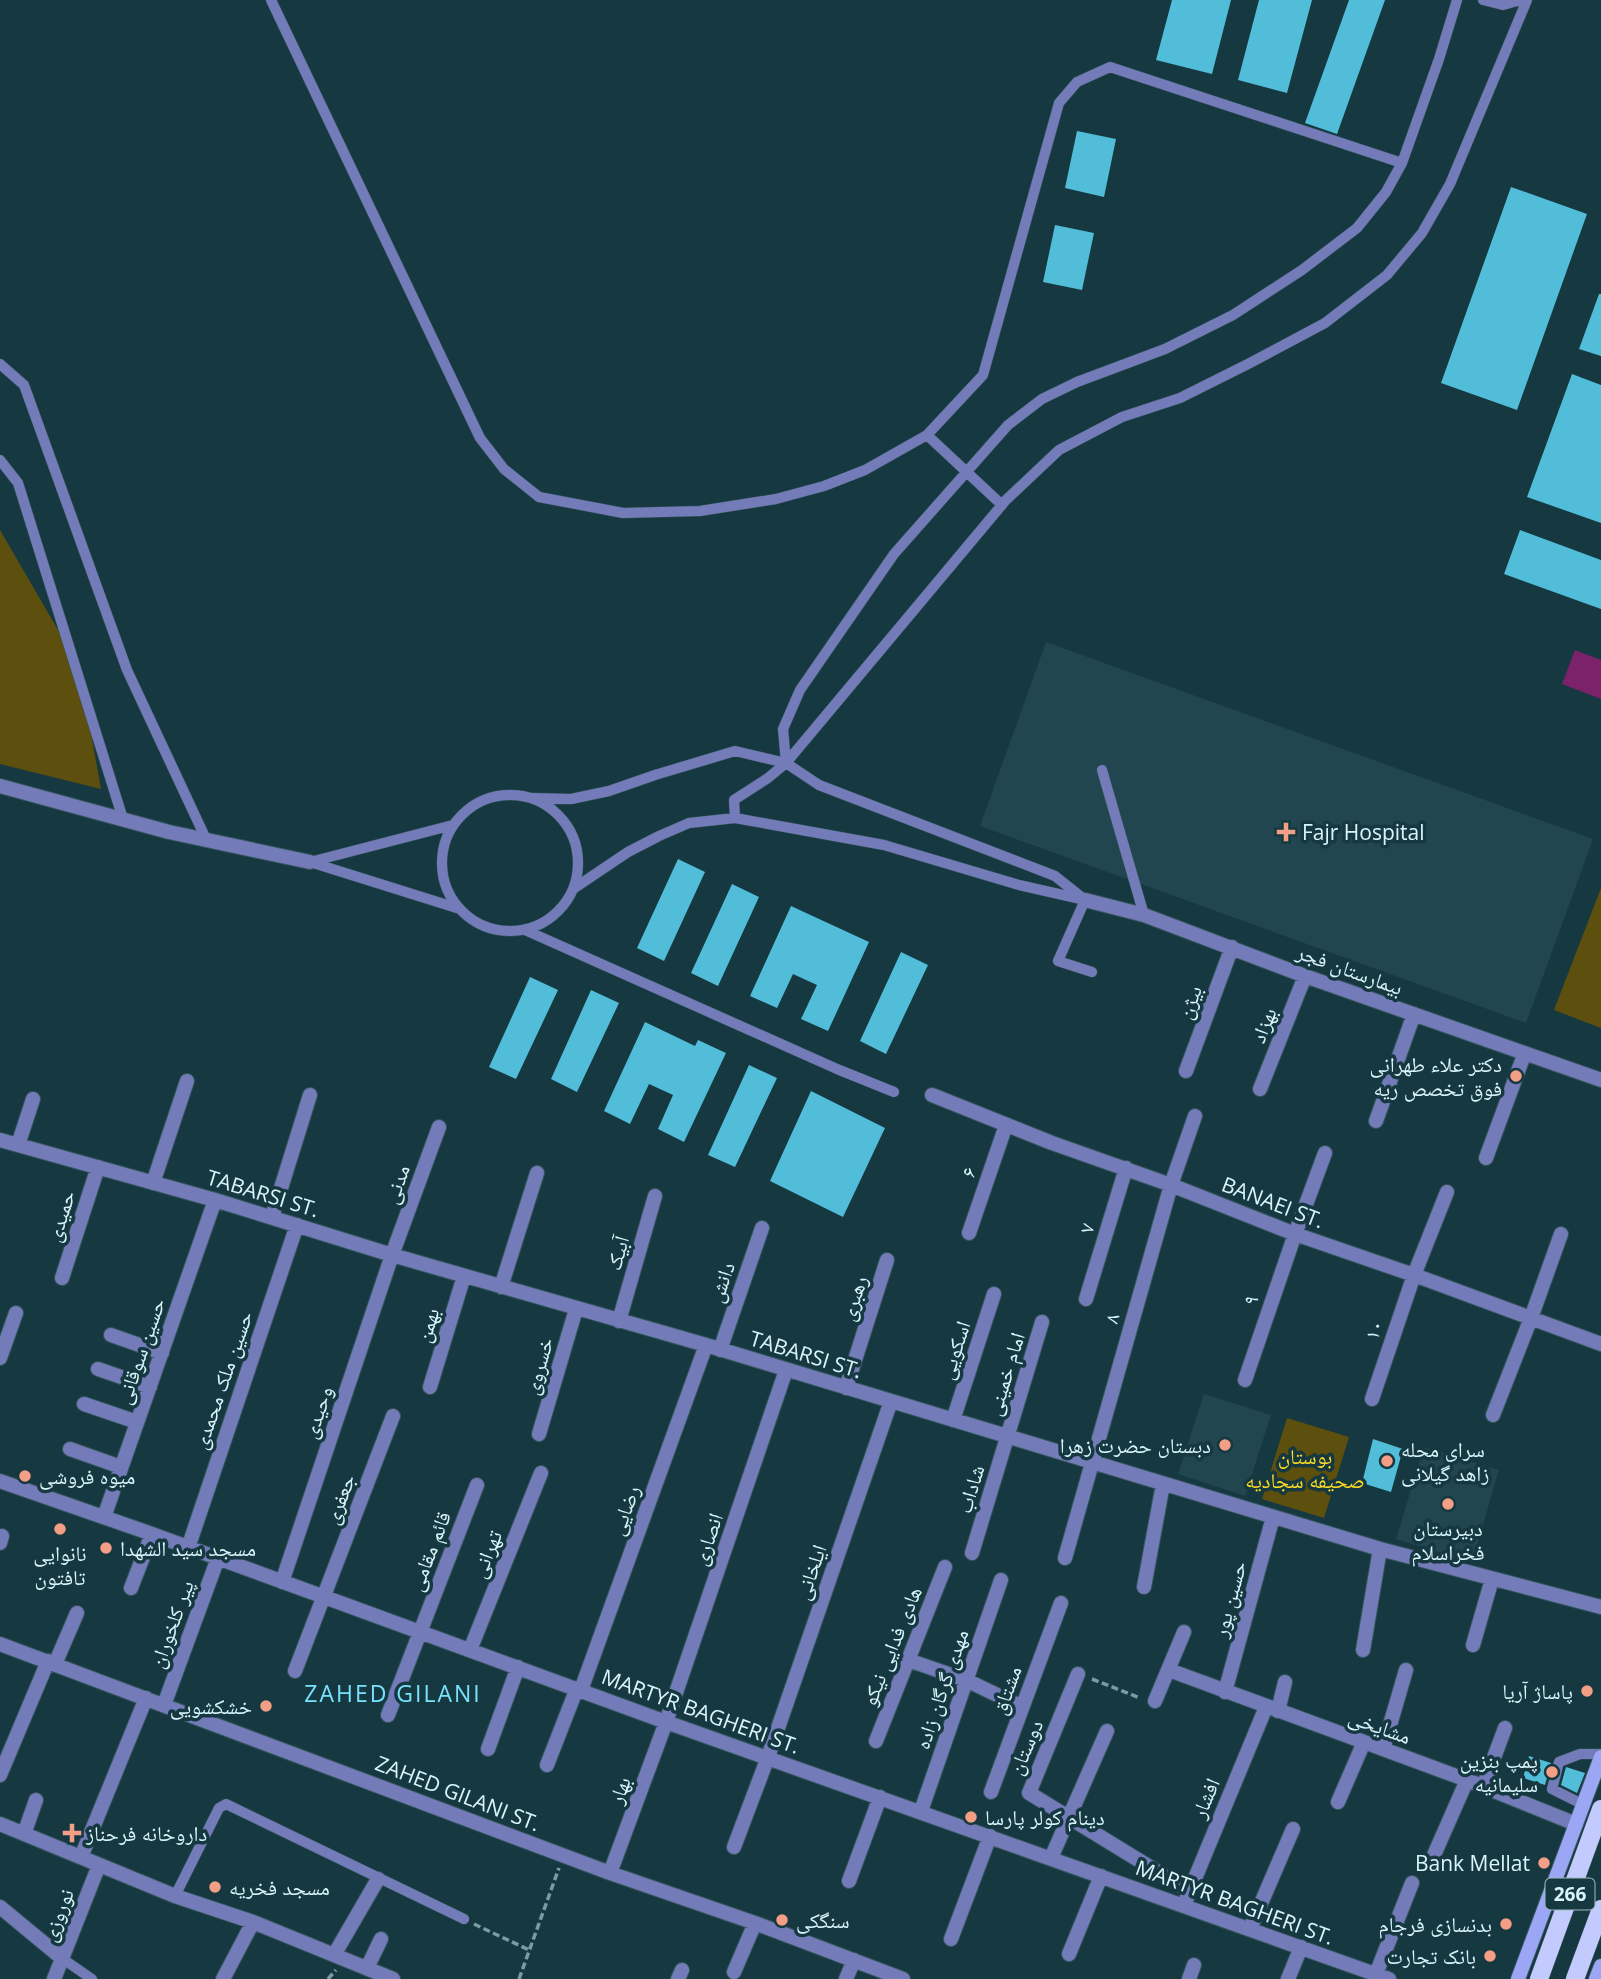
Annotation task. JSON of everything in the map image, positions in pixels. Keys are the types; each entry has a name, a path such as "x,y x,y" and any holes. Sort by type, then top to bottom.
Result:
{"main road":[{"path":"1518,1979 1577,1824 1592,1807 1601,1755"},
{"name":"266","path":"1539,1979 1592,1807"},
{"name":"266","path":"1575,1979 1601,1909"},
{"path":"1596,1979 1601,1966"}],"street":[{"path":"0,786 123,819 310,862"},
{"name":"بیمارستان فجر","path":"1085,900 1144,915 1305,976 1601,1080"},
{"name":"بیژن","path":"1186,1071 1232,947"},
{"name":"بهزاد","path":"1260,1089 1305,976"},
{"path":"1376,1121 1414,1014"},
{"path":"1486,1158 1524,1055"},
{"path":"153,1183 187,1082"},
{"path":"272,1217 310,1095"},
{"name":"BANAEI ST.","path":"932,1095 1295,1234 1601,1343"},
{"path":"18,1145 33,1099"},
{"name":"۸","path":"1065,1558 1171,1185 1195,1116"},
{"name":"۶","path":"969,1233 1006,1125"},
{"name":"مدنی","path":"393,1255 439,1126"},
{"name":"TABARSI ST.","path":"0,1142 215,1200 1380,1549 1601,1607"},
{"name":"۹","path":"1245,1380 1325,1153"},
{"name":"حمیدی","path":"62,1278 98,1167"},
{"name":"۷","path":"1086,1299 1126,1168"},
{"path":"501,1287 537,1173"},
{"name":"۱۰","path":"1371,1399 1414,1275 1447,1192"},
{"name":"آبیک","path":"619,1321 655,1196"},
{"name":"حسین سوقانی","path":"104,1517 215,1200"},
{"name":"حسین ملک محمدی","path":"188,1548 297,1225"},
{"name":"دانش","path":"713,1348 762,1228"},
{"path":"1493,1415 1560,1234"},
{"name":"وحیدی","path":"282,1582 393,1255"},
{"name":"رهبری","path":"846,1388 887,1260"},
{"name":"بهمن","path":"430,1387 464,1276"},
{"name":"اسکویی","path":"953,1420 994,1294"},
{"name":"خسروی","path":"539,1434 576,1309"},
{"path":"0,1358 16,1313"},
{"name":"امام خمینی","path":"1008,1437 1042,1322"},
{"path":"111,1335 162,1353"},
{"name":"رضایی","path":"547,1766 713,1348"},
{"path":"98,1369 150,1387"},
{"name":"انصاری","path":"666,1722 786,1370"},
{"name":"ایلخانی","path":"734,1847 768,1757 891,1401"},
{"path":"85,1404 137,1422"},
{"name":"جعفری","path":"295,1671 393,1416"},
{"name":"شاداب","path":"972,1553 1008,1437"},
{"path":"70,1449 121,1467"},
{"name":"تهرانی","path":"470,1650 541,1473"},
{"name":"MARTYR BAGHERI ST.","path":"0,1481 1383,1977"},
{"path":"1144,1587 1163,1484"},
{"name":"قائم مقامی","path":"388,1715 477,1485"},
{"name":"حسین پور","path":"1225,1692 1273,1517"},
{"path":"131,1588 152,1534"},
{"path":"1363,1650 1380,1549"},
{"name":"پیر کلخوران","path":"164,1705 218,1558"},
{"name":"هادی فدایی نیکو","path":"876,1741 945,1567"},
{"path":"1473,1644 1492,1579"},
{"name":"مهدی گرگان زاده","path":"921,1811 1001,1580"},
{"name":"مشتاق","path":"991,1791 1061,1603"},
{"path":"0,1775 51,1662 77,1613"},
{"path":"1154,1701 1184,1632"},
{"name":"ZAHED GILANI ST.","path":"0,1644 564,1856 755,1923 903,1979"},
{"path":"908,1660 966,1680 1022,1707"},
{"path":"488,1749 518,1667"},
{"name":"مشایخی","path":"1169,1670 1467,1780 1577,1824"},
{"path":"1383,1749 1406,1670"},
{"name":"دوستان","path":"1078,1674 1029,1793 1189,1891"},
{"name":"افشار","path":"1183,1905 1285,1682"},
{"path":"81,1857 146,1699"},
{"name":"بهار","path":"610,1873 666,1722"},
{"path":"1483,1787 1505,1728"},
{"path":"1051,1858 1107,1731"},
{"path":"1338,1802 1364,1742"},
{"path":"1434,1855 1467,1780"},
{"path":"849,1881 880,1797"},
{"path":"24,1834 36,1800"},
{"path":"0,1824 175,1896 253,1922 393,1979"},
{"path":"1251,1930 1293,1829"},
{"path":"951,1939 990,1836"},
{"name":"نوروزی","path":"54,1979 99,1865"},
{"path":"1069,1954 1101,1876"},
{"path":"334,1955 378,1879"},
{"path":"1383,1977 1412,1884"},
{"path":"0,1907 63,1959"},
{"path":"223,1979 253,1922"},
{"path":"734,1972 755,1923"},
{"path":"367,1968 381,1939"},
{"path":"1288,1979 1301,1947"},
{"path":"846,1979 854,1961"}],"lane":[{"path":"271,0 480,439 504,469 539,496 623,513 700,511 776,499 824,486 865,470 927,435 983,375 1059,103 1077,82 1111,67 1402,163"},
{"path":"786,763 783,729 800,690 894,554 1008,425 1042,400 1077,382 1165,349 1233,315 1302,270 1357,228 1386,192 1402,163 1457,0"},
{"path":"1483,0 1503,5 1520,0"},
{"path":"735,818 734,800 786,763 1002,506 1059,450 1122,417 1180,398 1325,323 1387,275 1422,233 1450,184 1527,0"},
{"path":"0,364 24,385 127,670 206,839"},
{"path":"927,435 1002,506"},
{"path":"0,460 18,483 123,819"},
{"path":"532,798 552,808 567,825 576,845 578,867 573,889 561,908 545,922 525,930 501,931 478,924 460,909 447,891 442,869 443,846 453,825 468,808 488,798 510,794 571,800 609,791 735,751 786,763 819,785 1055,876 1085,900"},
{"path":"1102,770 1144,915"},
{"path":"573,889 628,852 659,836 690,823 735,818 884,845 1019,885 1085,900"},
{"path":"310,862 453,825"},
{"path":"310,862 460,909"},
{"path":"1085,900 1058,961 1092,972"},
{"path":"525,930 894,1092"},
{"path":"1592,1807 1552,1789 1559,1762 1580,1754 1601,1755"},
{"path":"175,1896 219,1808 226,1804 464,1919"},
{"path":"63,1959 92,1979"}],"path":[{"path":"1078,1674 1150,1702 1154,1701"},
{"path":"519,1979 564,1856"},
{"path":"464,1919 529,1950"}],"shaded area":[{"name":"Fajr Hospital","path":"1046,642 1593,839 1526,1023 980,826"},
{"path":"1575,650 1601,660 1601,699 1562,684"},
{"name":"دبستان حضرت زهرا","path":"1204,1394 1271,1415 1245,1496 1178,1474"},
{"name":"دبیرستان فخراسلام","path":"1424,1447 1499,1470 1472,1562 1396,1539"}],"green space":[{"path":"0,530 79,666 101,789 0,764"},
{"path":"1601,888 1601,1028 1554,1010"},
{"name":"بوستان صحیفه سجادیه","path":"1287,1418 1349,1437 1324,1518 1262,1499"}],"building":[{"path":"1172,0 1231,0 1212,74 1156,60"},
{"path":"1259,0 1312,0 1287,93 1238,80"},
{"path":"1349,0 1385,0 1337,134 1305,123"},
{"path":"1077,131 1116,139 1104,197 1065,188"},
{"path":"1511,187 1587,214 1517,410 1441,383"},
{"path":"1055,225 1094,233 1082,290 1043,282"},
{"path":"1601,294 1601,356 1579,349"},
{"path":"1572,374 1601,385 1601,523 1527,497"},
{"path":"1520,530 1601,560 1601,609 1504,574"},
{"path":"678,859 705,872 664,961 637,948"},
{"path":"732,884 759,897 718,986 691,973"},
{"path":"791,906 869,942 828,1031 801,1019 817,985 793,974 777,1008 750,996"},
{"path":"901,952 928,965 886,1054 860,1041"},
{"path":"530,977 558,990 516,1079 489,1067"},
{"path":"591,990 619,1003 577,1092 551,1079"},
{"path":"645,1022 695,1046 698,1040 726,1053 684,1142 658,1129 673,1095 649,1084 630,1124 604,1111"},
{"path":"749,1065 777,1078 735,1167 708,1155"},
{"path":"811,1091 885,1128 843,1217 770,1181"},
{"path":"1373,1439 1403,1449 1391,1492 1362,1483"},
{"path":"1529,1756 1551,1763 1545,1785 1523,1778"},
{"path":"1566,1767 1585,1773 1577,1793 1561,1785"}],"place":[{"name":"Fajr Hospital","path":"1286,832"},
{"name":"دکتر علاء طهرانی فوق تخصص ریه","path":"1516,1076"},
{"name":"دبستان حضرت زهرا","path":"1225,1445"},
{"name":"سرای محله زاهد گیلانی","path":"1387,1461"},
{"name":"میوه فروشی","path":"25,1476"},
{"name":"دبیرستان فخراسلام","path":"1448,1504"},
{"name":"نانوایی تافتون","path":"60,1529"},
{"name":"مسجد سید الشهدا","path":"106,1548"},
{"name":"پاساژ آریا","path":"1587,1691"},
{"name":"خشکشویی","path":"266,1706"},
{"name":"پمپ بنزین سلیمانیه","path":"1552,1772"},
{"name":"دینام کولر پارسا","path":"971,1817"},
{"name":"داروخانه فرحناز","path":"72,1833"},
{"name":"Bank Mellat","path":"1544,1863"},
{"name":"مسجد فخریه","path":"215,1887"},
{"name":"سنگکی","path":"782,1920"},
{"name":"بدنسازی فرجام","path":"1506,1924"},
{"name":"بانک تجارت","path":"1490,1956"}],"district":[{"name":"ZAHED GILANI","path":"393,1693"}]}
